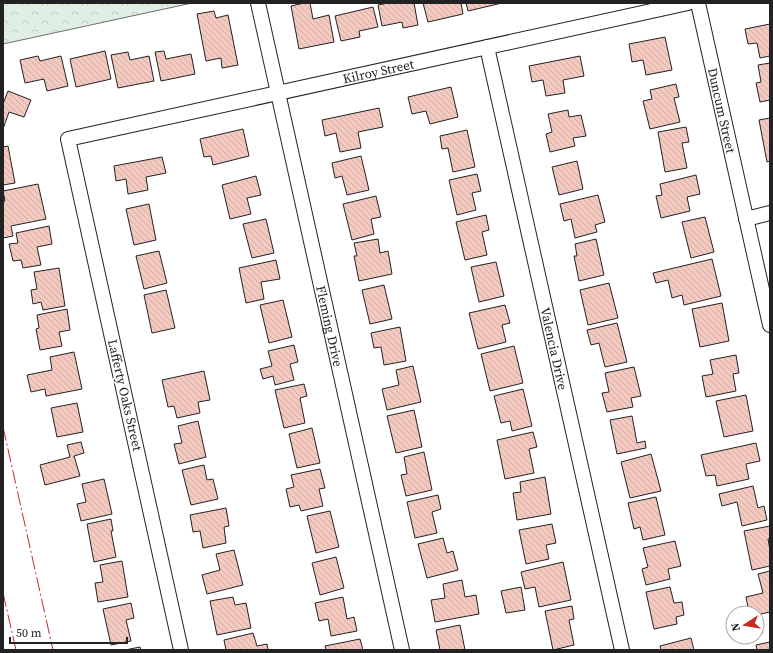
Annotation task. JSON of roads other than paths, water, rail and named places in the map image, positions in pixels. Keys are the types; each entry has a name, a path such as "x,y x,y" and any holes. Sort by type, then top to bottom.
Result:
{"street":[{"name":"Fleming Drive","path":"258,3 402,650"},
{"name":"Kilroy Street","path":"68,139 688,3"},
{"name":"Duncum Street","path":"698,3 770,325"},
{"name":"Valencia Drive","path":"487,47 622,650"},
{"name":"Lafferty Oaks Street","path":"68,139 181,650"},
{"path":"746,219 770,213"}]}
